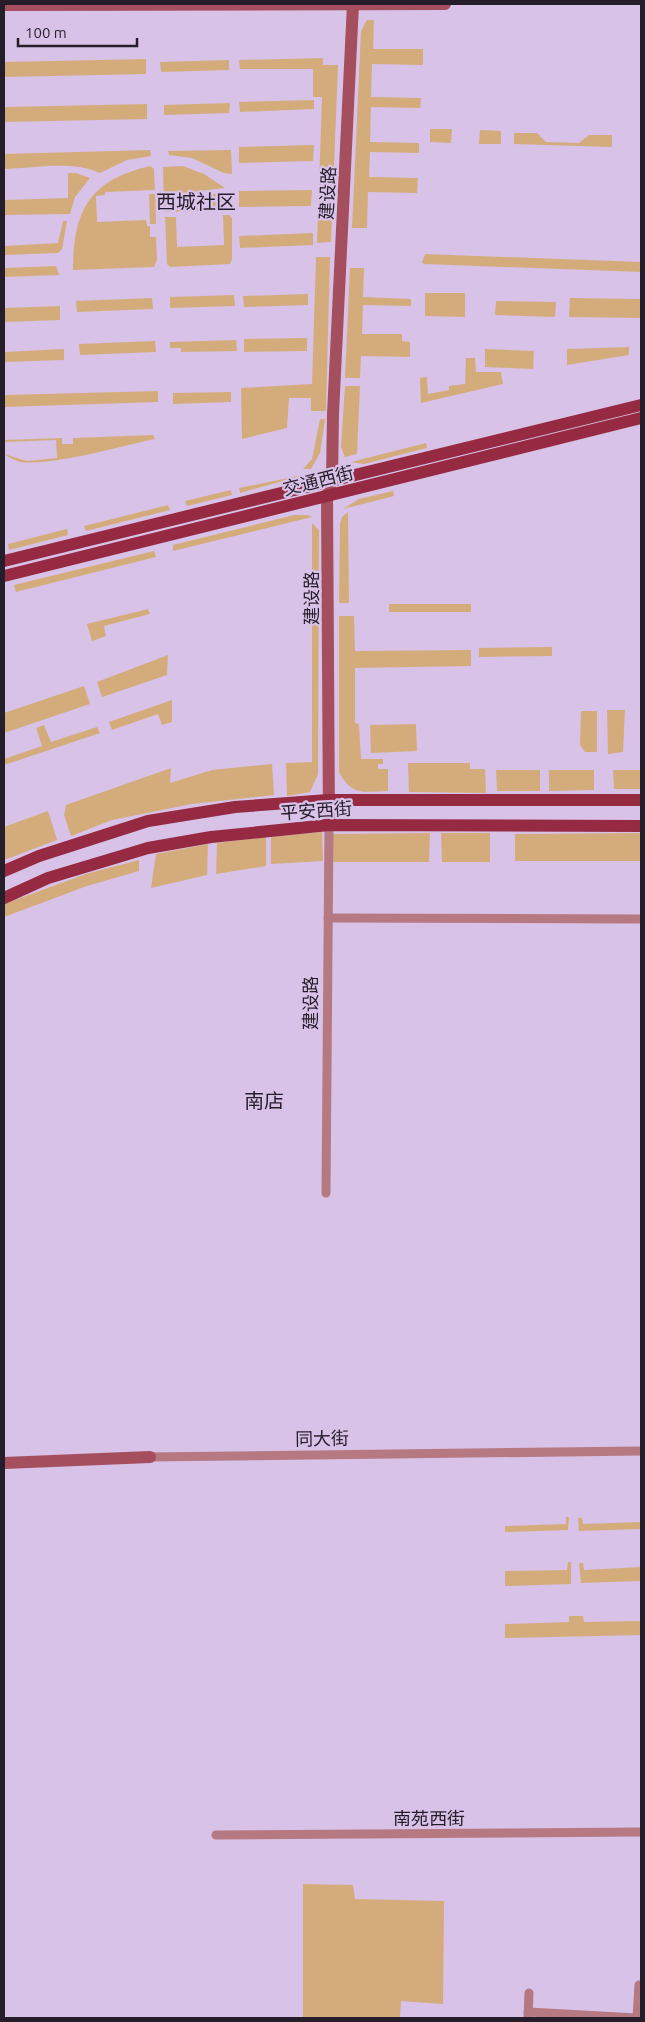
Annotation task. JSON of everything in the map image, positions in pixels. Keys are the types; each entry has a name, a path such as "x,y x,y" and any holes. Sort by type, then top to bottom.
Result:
{"main road":[{"name":"交通西街","path":"4,561 641,405"},
{"name":"交通西街","path":"4,576 641,418"},
{"name":"平安西街","path":"4,871 39,856 148,821 235,808 328,800 641,800"},
{"name":"平安西街","path":"4,898 48,878 148,848 211,837 329,825 500,824 641,826"}],"street":[{"name":"建设路","path":"326,1193 329,825 327,496 332,480 333,414 353,4"},
{"path":"4,5 445,4"},
{"path":"328,918 641,919"},
{"name":"同大街","path":"4,1463 150,1457 641,1451"},
{"name":"南苑西街","path":"216,1835 641,1832"},
{"path":"529,1993 528,2015 637,2018 639,1985"}],"shaded area":[{"path":"367,20 374,20 373,49 423,49 423,65 372,64 371,97 421,98 420,108 371,107 370,142 419,143 419,153 370,152 369,177 418,178 417,193 368,192 367,228 352,228 361,31"},
{"path":"323,58 323,65 338,65 331,242 317,243 322,97 313,97 313,69 240,69 239,60"},
{"path":"146,59 146,74 4,77 4,62"},
{"path":"229,60 229,70 161,72 160,62"},
{"path":"314,100 314,109 240,112 239,102"},
{"path":"230,103 229,113 164,115 164,105"},
{"path":"147,104 147,119 4,122 4,107"},
{"path":"430,129 452,129 451,143 430,142"},
{"path":"480,130 501,131 501,144 479,144"},
{"path":"514,133 537,133 546,142 579,143 589,135 612,135 612,147 514,144"},
{"path":"314,145 313,161 239,163 239,147"},
{"path":"150,150 151,156 127,160 100,173 89,169 65,166 4,169 4,154"},
{"path":"231,150 232,174 224,173 192,158 169,155 168,151"},
{"path":"150,166 154,169 155,190 105,192 105,195 96,196 97,222 146,220 147,226 150,226 150,237 156,237 157,260 154,267 73,270 77,230 89,201 99,189 113,180 129,172"},
{"path":"183,166 204,174 225,188 190,192 189,195 173,195 174,207 193,206 193,208 199,208 199,211 164,212 163,167"},
{"path":"68,173 76,173 90,178 75,197 70,214 4,215 4,200 68,198"},
{"path":"312,190 311,206 239,207 239,191"},
{"path":"149,194 155,194 156,224 150,224"},
{"path":"212,194 229,194 232,207 213,210"},
{"path":"223,215 229,215 232,218 232,259 230,264 170,267 167,264 165,217 176,217 177,247 224,245"},
{"path":"63,221 67,221 62,249 58,253 4,255 4,246 58,243"},
{"path":"313,233 313,245 240,248 239,236"},
{"path":"425,254 641,262 641,272 424,264 422,262"},
{"path":"316,257 330,257 326,411 311,411 311,398 289,398 287,428 242,439 241,388 312,384"},
{"path":"56,266 59,275 4,277 4,268"},
{"path":"350,268 364,268 363,297 411,299 411,306 363,305 362,334 402,334 402,341 410,342 410,357 361,356 360,378 345,378"},
{"path":"425,293 465,293 465,317 425,316"},
{"path":"308,294 308,305 244,307 243,296"},
{"path":"234,295 235,306 170,308 170,297"},
{"path":"152,298 153,309 77,312 76,301"},
{"path":"570,298 641,299 641,318 569,317"},
{"path":"496,301 556,302 555,317 495,315"},
{"path":"60,306 60,320 4,322 4,308"},
{"path":"307,338 307,351 244,352 244,339"},
{"path":"236,340 237,351 181,352 181,348 170,348 170,342"},
{"path":"155,341 156,352 80,355 79,344"},
{"path":"629,347 629,355 567,365 567,349"},
{"path":"64,349 64,360 4,362 4,352"},
{"path":"485,349 534,351 533,369 485,367"},
{"path":"466,358 475,358 476,372 501,372 503,384 421,403 420,378 427,377 428,394 449,390 449,386 465,384"},
{"path":"345,386 360,386 357,454 345,457 341,447"},
{"path":"158,391 158,402 4,407 4,395"},
{"path":"231,392 231,402 173,404 173,393"},
{"path":"320,419 325,419 320,453 311,469 303,469 312,459"},
{"path":"153,435 155,439 87,455 51,461 21,462 4,454 27,461 57,458 56,440 4,442 4,440 62,438 62,444 73,444 73,438"},
{"path":"426,443 427,448 364,464 351,462"},
{"path":"308,474 240,493 239,488"},
{"path":"231,490 232,495 187,506 185,501"},
{"path":"393,491 394,496 343,509 359,499"},
{"path":"168,505 170,510 86,531 84,526"},
{"path":"348,512 349,603 339,603 340,524 342,517"},
{"path":"294,515 308,515 312,517 173,551 173,545"},
{"path":"312,523 319,530 318,774 310,792 287,796 286,763 312,762"},
{"path":"67,529 68,535 9,550 8,544"},
{"path":"154,551 156,557 16,592 14,585"},
{"path":"389,604 471,604 471,612 389,612"},
{"path":"148,609 150,614 104,626 106,636 92,641 87,624"},
{"path":"339,616 354,616 355,651 471,650 471,666 355,668 355,723 359,724 361,759 383,759 383,764 378,764 378,769 388,769 388,791 359,791 349,785 339,772"},
{"path":"552,647 552,656 479,657 479,648"},
{"path":"168,655 167,675 102,697 97,682"},
{"path":"84,686 90,704 4,733 4,713"},
{"path":"172,700 172,722 162,725 158,714 112,730 109,722"},
{"path":"607,710 625,710 623,752 608,754"},
{"path":"581,711 597,711 597,752 585,752 580,745"},
{"path":"416,724 417,751 371,753 370,725"},
{"path":"44,725 51,742 97,727 100,733 4,765 4,759 42,746 36,728"},
{"path":"408,763 470,763 470,769 485,769 486,793 409,792"},
{"path":"272,764 274,795 192,804 112,820 71,836 64,815 66,805 171,768 170,783 212,770"},
{"path":"496,770 540,770 540,791 497,791"},
{"path":"549,770 594,770 594,790 549,791"},
{"path":"613,770 641,770 641,789 614,789"},
{"path":"48,811 57,840 4,860 4,827"},
{"path":"322,832 323,861 271,864 271,837"},
{"path":"430,833 429,862 333,862 333,834"},
{"path":"441,833 490,833 490,862 442,862"},
{"path":"641,833 641,861 515,861 515,834"},
{"path":"266,837 266,866 216,874 217,843"},
{"path":"208,844 207,875 151,888 156,854"},
{"path":"139,860 139,871 87,886 4,917 4,904 86,874"},
{"path":"566,1517 569,1517 568,1530 505,1532 505,1526 566,1524"},
{"path":"578,1518 582,1518 583,1524 641,1522 641,1529 579,1531"},
{"path":"568,1562 571,1562 571,1584 505,1586 505,1571 567,1570"},
{"path":"579,1563 583,1563 584,1570 641,1567 641,1581 581,1583"},
{"path":"569,1616 583,1616 584,1622 641,1621 641,1635 505,1638 505,1624 569,1622"},
{"path":"303,1884 353,1885 355,1899 444,1901 443,2004 401,2001 400,2018 303,2018"}],"district":[{"name":"西城社区","path":"196,201"},
{"name":"南店","path":"264,1100"}]}
